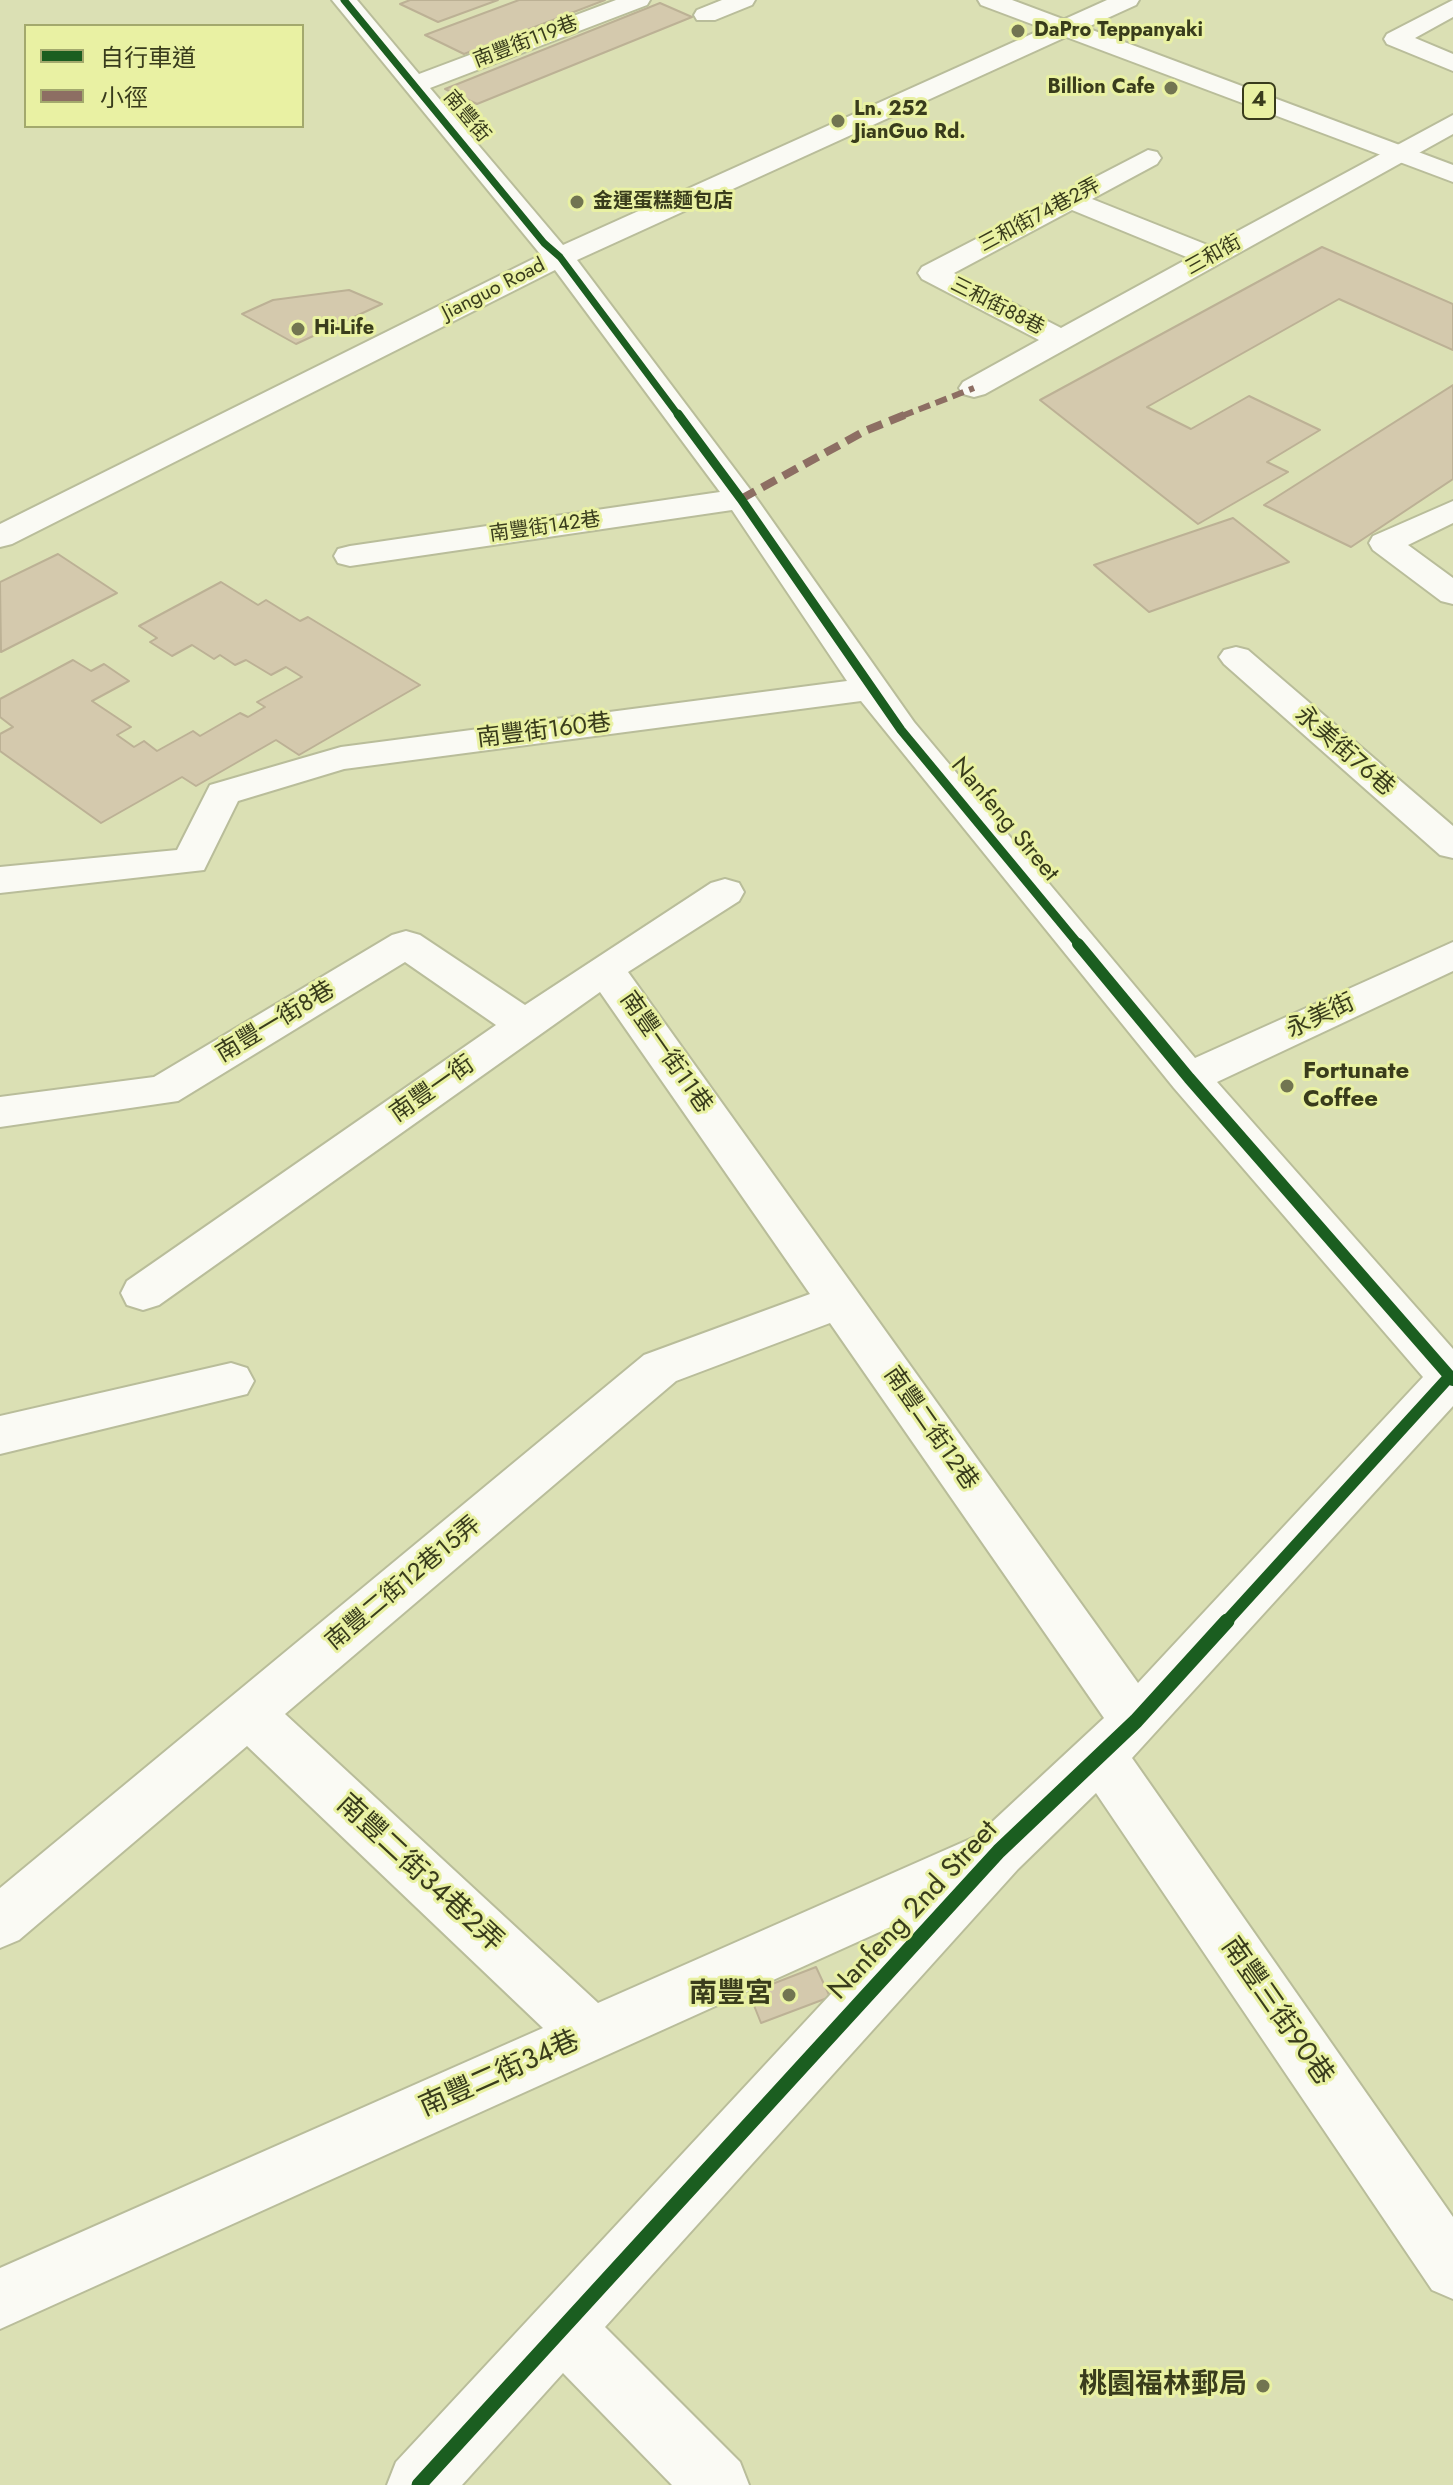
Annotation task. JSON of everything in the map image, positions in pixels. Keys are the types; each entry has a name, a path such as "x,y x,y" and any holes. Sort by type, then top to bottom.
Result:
{"street":[{"path":"348,4 377,0"},
{"name":"南豐街119巷","path":"414,85 638,0"},
{"path":"706,15 743,0"},
{"name":"4","path":"990,0 1453,174"},
{"name":"Jianguo Road","path":"0,537 560,257 1127,0"},
{"name":"南豐街","path":"348,4 544,243 560,257"},
{"path":"1453,7 1396,39 1453,63"},
{"name":"三和街","path":"974,388 1453,123"},
{"name":"三和街74巷2弄","path":"932,273 1148,158"},
{"path":"1072,200 1212,257"},
{"name":"Nanfeng Street","path":"560,257 741,499 870,689 1189,1078 1452,1377"},
{"name":"三和街88巷","path":"932,273 1061,340"},
{"name":"南豐街142巷","path":"350,556 741,499"},
{"path":"1453,511 1385,543 1453,594"},
{"name":"永美街76巷","path":"1236,657 1453,846"},
{"name":"南豐街160巷","path":"0,880 191,861 223,793 341,758 870,689"},
{"name":"南豐一街","path":"143,1293 605,969 725,892"},
{"name":"南豐一街8巷","path":"0,1112 163,1091 406,944 525,1025"},
{"name":"永美街","path":"1189,1078 1453,955"},
{"name":"南豐一街11巷","path":"605,969 725,1138"},
{"name":"南豐二街12巷","path":"725,1138 839,1301 1118,1738"},
{"name":"南豐二街12巷15弄","path":"0,1922 660,1368 839,1301"},
{"name":"Nanfeng 2nd Street","path":"419,2485 999,1851 1118,1738 1452,1377"},
{"path":"0,1435 231,1381"},
{"name":"南豐二街34巷2弄","path":"249,1714 590,2034"},
{"name":"南豐三街90巷","path":"1118,1738 1453,2269"},
{"name":"南豐二街34巷","path":"0,2299 999,1851"},
{"path":"563,2328 717,2485"}],"building":[{"path":"410,0 498,0 438,22 400,4"},
{"path":"519,0 605,0 464,54 425,35"},
{"path":"660,3 692,17 477,104 445,89"},
{"path":"1322,247 1453,304 1453,350 1339,299 1147,407 1191,429 1249,396 1320,430 1267,462 1288,472 1198,524 1040,400"},
{"name":"Hi-Life","path":"349,290 382,304 296,344 242,314 273,300"},
{"path":"1453,385 1453,479 1351,547 1264,505"},
{"path":"1233,518 1289,562 1149,612 1094,565"},
{"path":"58,554 117,593 1,652 0,582"},
{"path":"221,582 258,605 266,600 300,621 308,617 420,685 299,755 276,740 196,786 182,777 101,823 0,751 0,734 13,727 0,717 0,699 73,660 91,671 104,664 129,681 92,701 131,727 117,735 134,747 144,741 157,751 193,731 200,736 240,713 248,717 265,707 257,702 302,677 286,667 271,675 246,660 235,665 220,655 214,659 192,645 172,656 150,642 157,638 139,626"},
{"name":"南豐宮","path":"816,1967 830,1997 761,2023 749,1993"}],"marked path":[{"path":"741,499 865,431 974,388"}],"cycle path":[{"path":"344,0 544,243 560,257 741,499 901,730 1189,1078 1453,1380"},
{"path":"419,2485 999,1851 1136,1721 1450,1376"}],"place":[{"name":"DaPro Teppanyaki","path":"1018,31"},
{"name":"Billion Cafe","path":"1171,88"},
{"name":"Ln. 252 JianGuo Rd.","path":"838,121"},
{"name":"金運蛋糕麵包店","path":"577,202"},
{"name":"Hi-Life","path":"298,329"},
{"name":"Fortunate Coffee","path":"1287,1086"},
{"name":"南豐宮","path":"789,1995"},
{"name":"桃園福林郵局","path":"1263,2386"}]}
